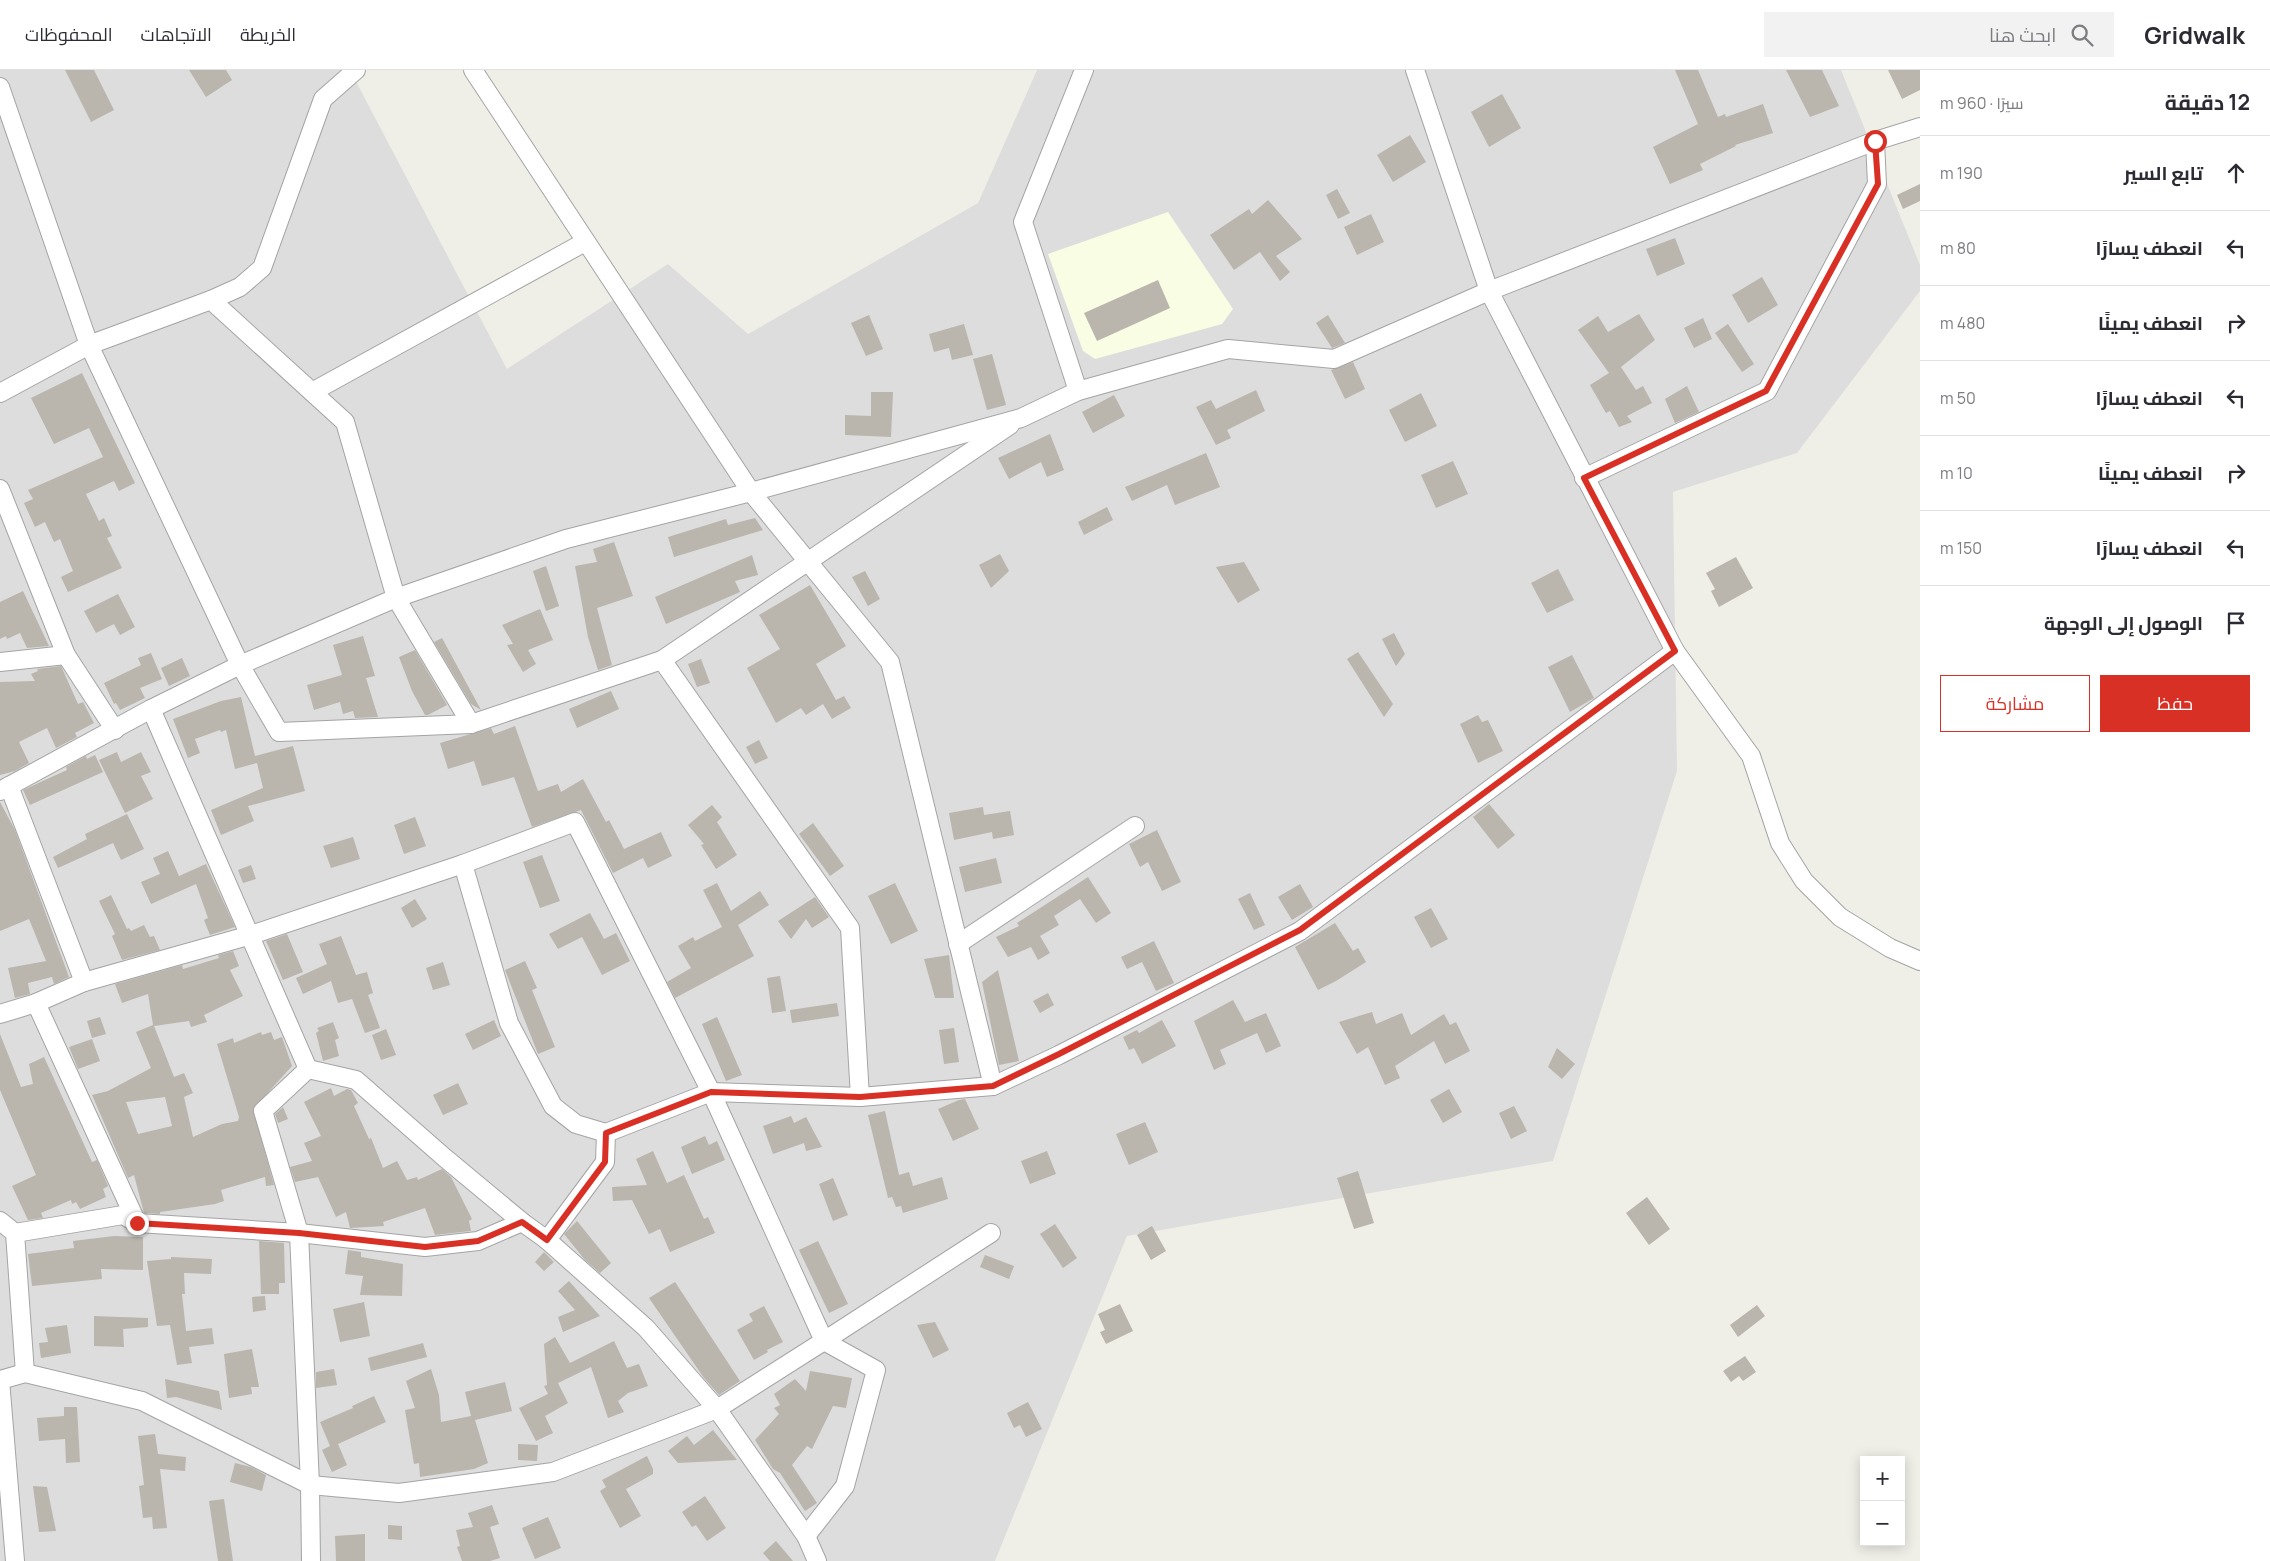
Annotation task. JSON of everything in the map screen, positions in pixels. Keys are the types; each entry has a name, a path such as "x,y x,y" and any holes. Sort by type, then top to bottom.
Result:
{"street":[{"path":"0,393 89,345 211,300 240,287 262,268 322,99 356,70"},
{"path":"472,70 751,492 890,662 993,1086"},
{"path":"1078,391 1023,222 1084,70"},
{"path":"1415,70 1488,291 1675,651 1751,756 1780,843 1804,881 1840,917 1890,948 1920,961"},
{"path":"0,87 89,345 240,665 278,732 471,724 662,660 809,563 1021,418 1078,391 1228,348 1334,358 1488,291 1875,141 1920,127"},
{"path":"1584,478 1766,391 1878,184 1875,141"},
{"path":"312,392 585,242"},
{"path":"211,300 344,422 396,598 471,724"},
{"path":"84,982 4,788 151,709 240,665 396,598 566,539 751,492 1021,418"},
{"path":"0,489 66,655 115,730"},
{"path":"463,864 510,1023 553,1106 576,1124 606,1133 711,1092 860,1097 993,1086 1300,930 1675,651"},
{"path":"0,662 66,655"},
{"path":"662,660 850,928 860,1097"},
{"path":"151,709 308,1069"},
{"path":"0,1014 36,1003 84,982 251,935 463,864 575,822 711,1092 824,1341 876,1370 845,1486 806,1536"},
{"path":"958,944 1135,826"},
{"path":"36,1003 137,1223"},
{"path":"308,1069 356,1080 522,1222 547,1240 646,1328 717,1409 806,1536 817,1561"},
{"path":"308,1069 263,1111 299,1233 310,1485 311,1561"},
{"path":"547,1240 605,1162 606,1133"},
{"path":"15,1233 123,1215 137,1223 299,1233 425,1247 478,1241 522,1222"},
{"path":"0,1221 15,1233 25,1373"},
{"path":"15,1561 0,1380 25,1373 142,1400 310,1485 399,1493 553,1472 717,1409 990,1233"}],"shaded area":[{"path":"0,70 350,70 507,369 668,264 748,334 978,203 1037,70 1841,70 1920,265 1920,291 1797,453 1673,492 1677,771 1553,1161 1127,1236 995,1561 0,1561"},
{"path":"1168,212 1233,309 1222,324 1095,359 1083,351 1048,254"}],"building":[{"path":"65,70 94,70 114,110 91,122"},
{"path":"189,70 226,70 232,80 206,97"},
{"path":"1675,70 1698,70 1718,117 1725,114 1726,117 1763,104 1773,133 1735,145 1700,164 1703,170 1670,184 1653,147 1698,124"},
{"path":"1786,70 1822,70 1839,106 1810,117"},
{"path":"1888,70 1920,70 1920,90 1902,99"},
{"path":"1502,94 1521,128 1489,147 1471,112"},
{"path":"1410,135 1426,162 1393,182 1377,155"},
{"path":"1920,184 1920,201 1903,209 1897,195"},
{"path":"1337,189 1350,213 1338,219 1326,195"},
{"path":"1268,200 1302,239 1276,256 1290,272 1280,281 1260,252 1234,270 1210,235 1249,209 1252,214"},
{"path":"1371,214 1384,242 1357,255 1344,227"},
{"path":"1675,238 1685,264 1657,276 1646,249"},
{"path":"1762,277 1778,305 1748,323 1732,295"},
{"path":"1158,280 1170,308 1097,341 1084,313"},
{"path":"1639,314 1655,340 1621,367 1636,390 1643,386 1652,403 1627,416 1632,422 1619,427 1610,411 1606,413 1590,385 1609,373 1578,330 1598,316 1608,332"},
{"path":"869,315 883,349 866,356 851,323"},
{"path":"1328,315 1345,343 1332,348 1316,323"},
{"path":"1703,318 1712,339 1694,348 1684,328"},
{"path":"964,324 973,355 952,360 949,348 934,352 929,334"},
{"path":"1728,324 1754,364 1742,372 1715,333"},
{"path":"992,354 1006,405 987,410 973,359"},
{"path":"1353,362 1365,389 1345,399 1331,370"},
{"path":"82,373 135,483 119,491 114,481 86,494 99,521 104,518 112,536 107,538 122,568 68,592 61,577 73,571 60,539 54,542 45,522 35,527 24,503 33,499 28,490 103,457 89,428 54,444 31,398"},
{"path":"1687,386 1699,412 1675,423 1665,399"},
{"path":"1256,390 1265,411 1227,430 1231,438 1216,445 1196,407 1211,400 1216,409"},
{"path":"871,392 893,392 891,437 845,435 845,415 871,416"},
{"path":"1421,393 1437,426 1405,442 1389,410"},
{"path":"1114,395 1125,416 1093,433 1082,412"},
{"path":"1050,434 1064,470 1047,477 1041,462 1009,479 998,458"},
{"path":"1206,453 1220,487 1175,505 1167,485 1132,501 1125,487"},
{"path":"1453,461 1468,494 1436,508 1421,475"},
{"path":"1107,507 1113,520 1084,535 1078,522"},
{"path":"755,518 763,530 674,557 668,537 726,519 728,525"},
{"path":"614,542 633,596 597,608 612,665 598,670 588,637 575,566 597,562 593,549"},
{"path":"1000,554 1009,571 991,588 979,565"},
{"path":"752,555 758,575 735,581 740,592 666,624 655,597"},
{"path":"1736,557 1753,588 1719,607 1711,591 1715,589 1706,573"},
{"path":"1244,562 1260,590 1238,603 1216,567"},
{"path":"546,566 559,606 546,611 533,571"},
{"path":"1558,569 1574,600 1547,613 1531,583"},
{"path":"865,571 880,599 868,606 852,577"},
{"path":"810,585 846,646 816,664 836,700 844,696 851,708 832,719 823,704 806,715 801,708 776,723 747,668 780,649 759,615"},
{"path":"23,591 49,646 27,648 20,633 7,639 6,636 0,639 0,602"},
{"path":"118,594 135,627 120,635 114,624 96,633 84,611"},
{"path":"540,609 553,640 528,650 536,664 523,672 507,645 513,644 502,625"},
{"path":"1394,633 1405,654 1396,666 1382,639"},
{"path":"363,636 375,676 366,678 378,717 355,718 353,711 343,714 340,702 314,710 307,685 342,675 333,645"},
{"path":"442,638 481,710 471,704 434,642"},
{"path":"415,650 447,705 428,715 425,715 412,691 399,657"},
{"path":"1358,652 1393,704 1384,717 1347,659"},
{"path":"151,653 162,679 140,688 145,698 120,710 116,703 114,704 104,683 141,665 138,658"},
{"path":"1572,655 1594,698 1570,712 1548,667"},
{"path":"182,658 190,676 169,686 161,668"},
{"path":"701,659 710,683 697,687 688,664"},
{"path":"61,666 78,704 83,702 94,723 75,733 77,737 56,748 47,728 19,742 29,763 15,771 0,775 0,682 35,681 31,674 38,671 37,669"},
{"path":"611,691 619,709 577,728 569,709"},
{"path":"241,697 255,756 293,746 305,791 248,806 254,821 221,835 211,810 263,788 257,763 235,769 226,730 221,732 220,730 195,739 200,753 188,758 173,719 221,701"},
{"path":"1478,715 1482,722 1488,720 1503,751 1478,763 1460,724"},
{"path":"515,726 538,791 558,784 561,792 583,779 606,822 609,820 624,849 661,832 672,856 648,868 643,858 613,873 581,810 532,827 514,777 482,786 474,761 448,769 440,743 491,728 494,734"},
{"path":"759,740 768,758 755,764 746,747"},
{"path":"117,752 121,762 141,752 151,772 141,776 153,799 125,813 99,760"},
{"path":"95,755 103,772 30,805 23,790 67,770 66,767 86,756 87,759"},
{"path":"0,802 15,830 69,977 54,984 52,977 28,983 30,994 15,998 8,968 46,961 29,919 0,931"},
{"path":"1489,804 1515,835 1498,849 1473,817"},
{"path":"712,805 722,817 717,822 737,855 716,869 701,845 704,844 688,825"},
{"path":"983,807 984,815 1010,811 1014,835 993,839 992,832 954,840 949,813"},
{"path":"127,814 144,849 121,860 113,843 58,868 53,857 87,839 85,834"},
{"path":"415,817 426,846 404,854 394,825"},
{"path":"813,823 844,866 830,876 799,834"},
{"path":"1157,830 1181,882 1162,891 1148,862 1140,867 1129,844"},
{"path":"353,837 360,859 331,868 323,846"},
{"path":"168,851 179,876 206,864 235,927 210,935 204,920 208,918 196,884 151,904 141,882 160,874 153,858"},
{"path":"542,855 560,901 540,908 523,862"},
{"path":"996,858 1002,883 965,892 959,867"},
{"path":"251,865 256,879 243,883 238,870"},
{"path":"1088,877 1111,913 1096,923 1080,899 1054,916 1059,925 1040,936 1050,953 1038,960 1031,947 1008,957 996,937 1019,926 1017,923"},
{"path":"717,883 731,911 760,891 769,905 738,925 754,956 675,998 667,982 691,968 678,946 693,937 695,941 722,927 703,890"},
{"path":"895,883 918,931 891,944 868,896"},
{"path":"1300,884 1313,907 1292,920 1278,897"},
{"path":"1250,893 1265,925 1254,930 1238,899"},
{"path":"111,895 127,929 129,928 131,931 144,925 150,937 154,936 160,950 122,960 112,936 115,934 99,901"},
{"path":"815,897 829,917 812,928 806,919 791,939 778,921"},
{"path":"415,899 427,919 412,928 401,908"},
{"path":"1431,908 1448,939 1431,948 1414,917"},
{"path":"590,913 604,939 616,933 630,961 602,975 582,937 558,949 549,934"},
{"path":"1335,923 1353,951 1358,948 1366,962 1318,990 1295,947"},
{"path":"287,934 303,972 283,980 266,941"},
{"path":"341,936 356,975 367,972 373,993 368,995 380,1028 365,1033 352,999 338,1003 331,981 303,994 296,978 327,964 319,944"},
{"path":"1154,941 1174,983 1156,991 1142,962 1127,969 1121,957"},
{"path":"233,951 239,966 230,970 243,996 204,1015 207,1022 191,1027 189,1021 154,1026 174,1077 184,1073 193,1093 184,1097 193,1137 222,1124 238,1121 239,1117 217,1044 233,1038 234,1043 261,1032 262,1035 271,1032 274,1040 282,1037 292,1066 253,1109 274,1185 266,1186 265,1177 221,1190 224,1201 215,1204 160,1212 160,1214 144,1213 134,1175 128,1178 92,1095 108,1091 151,1068 136,1032 153,1025 148,994 122,1003 115,984 182,965 183,969 219,958 218,955","holes":["165,1097 172,1126 138,1134 126,1102"]},
{"path":"949,955 954,998 935,998 924,959"},
{"path":"525,961 537,988 532,990 555,1047 538,1054 505,970"},
{"path":"443,962 450,985 433,990 426,968"},
{"path":"998,970 1019,1061 999,1065 982,982"},
{"path":"780,976 786,1011 772,1013 767,978"},
{"path":"1048,993 1054,1005 1040,1013 1033,1001"},
{"path":"1233,1000 1245,1022 1266,1013 1281,1046 1266,1053 1257,1033 1220,1050 1226,1064 1214,1070 1194,1021"},
{"path":"837,1003 839,1016 792,1023 790,1010"},
{"path":"1372,1012 1376,1024 1402,1013 1411,1035 1444,1014 1450,1025 1456,1022 1470,1051 1445,1064 1434,1041 1395,1066 1400,1078 1385,1085 1368,1047 1357,1054 1339,1022"},
{"path":"100,1017 106,1034 92,1038 87,1021"},
{"path":"717,1017 742,1075 726,1081 702,1024"},
{"path":"494,1020 501,1036 473,1050 465,1034"},
{"path":"1162,1020 1176,1046 1142,1064 1134,1048 1129,1050 1123,1037 1137,1030 1139,1033"},
{"path":"333,1022 339,1038 335,1040 339,1056 323,1061 316,1033 319,1031 317,1028"},
{"path":"954,1028 959,1062 944,1064 939,1030"},
{"path":"386,1029 396,1055 381,1060 372,1035"},
{"path":"0,1034 21,1087 33,1084 29,1064 44,1057 92,1162 97,1160 108,1186 103,1189 106,1197 80,1209 76,1202 72,1204 71,1200 41,1213 43,1218 28,1220 12,1186 36,1175 0,1090"},
{"path":"92,1039 100,1061 78,1069 69,1047"},
{"path":"1557,1048 1575,1064 1562,1079 1548,1067"},
{"path":"458,1083 468,1104 443,1115 433,1095"},
{"path":"331,1088 334,1096 347,1089 351,1090 358,1103 354,1106 369,1139 371,1138 383,1168 397,1161 407,1180 417,1177 418,1180 442,1169 451,1177 472,1219 469,1221 471,1231 435,1235 425,1208 383,1222 384,1226 350,1228 346,1212 336,1217 318,1177 295,1182 290,1167 312,1161 304,1143 321,1136 304,1102"},
{"path":"1449,1089 1462,1112 1443,1123 1430,1100"},
{"path":"965,1099 979,1129 953,1141 938,1109"},
{"path":"1514,1106 1527,1131 1511,1139 1499,1113"},
{"path":"283,1107 288,1119 278,1123 275,1114"},
{"path":"885,1111 899,1175 909,1172 913,1186 942,1177 948,1199 903,1213 901,1206 896,1207 892,1197 888,1198 868,1115"},
{"path":"791,1116 794,1123 806,1117 822,1147 806,1151 804,1143 773,1154 763,1126"},
{"path":"1145,1122 1158,1152 1129,1165 1116,1134"},
{"path":"705,1136 709,1145 717,1141 725,1160 692,1174 681,1147"},
{"path":"653,1151 667,1183 684,1175 704,1219 708,1217 715,1233 670,1252 660,1229 649,1234 632,1200 613,1201 612,1187 647,1185 636,1159"},
{"path":"1047,1151 1056,1174 1030,1184 1021,1161"},
{"path":"1358,1171 1374,1223 1354,1229 1337,1178"},
{"path":"833,1178 848,1215 833,1221 819,1184"},
{"path":"1647,1197 1670,1229 1649,1245 1626,1213"},
{"path":"577,1221 611,1263 600,1273 585,1260 564,1234"},
{"path":"1055,1224 1077,1258 1063,1268 1040,1234"},
{"path":"1152,1226 1166,1251 1151,1260 1137,1235"},
{"path":"114,1236 143,1237 143,1270 101,1269 102,1279 32,1286 28,1254 74,1248 73,1241"},
{"path":"259,1241 284,1243 285,1283 279,1283 279,1294 261,1294"},
{"path":"818,1241 848,1304 829,1313 799,1250"},
{"path":"348,1250 361,1252 361,1257 403,1264 402,1296 360,1295 363,1276 345,1274"},
{"path":"544,1252 554,1262 544,1271 535,1262"},
{"path":"985,1255 1014,1266 1009,1279 980,1267"},
{"path":"171,1257 212,1259 211,1274 184,1273 185,1294 182,1294 186,1331 212,1328 214,1344 189,1347 192,1363 177,1365 170,1325 157,1326 147,1261 171,1259"},
{"path":"569,1281 600,1316 563,1332 558,1317 575,1310 558,1291"},
{"path":"675,1282 740,1381 719,1395 704,1378 649,1298"},
{"path":"265,1296 266,1310 253,1312 252,1297"},
{"path":"364,1302 370,1336 340,1342 333,1309"},
{"path":"1120,1304 1133,1331 1106,1344 1100,1332 1105,1330 1098,1314"},
{"path":"1757,1305 1765,1316 1738,1337 1730,1325"},
{"path":"764,1306 783,1342 767,1350 768,1352 754,1360 737,1330 753,1321 749,1314"},
{"path":"94,1316 148,1318 148,1327 123,1329 124,1347 94,1346"},
{"path":"935,1322 949,1350 933,1358 917,1325"},
{"path":"67,1325 71,1353 41,1358 39,1343 48,1342 45,1328"},
{"path":"555,1337 570,1363 614,1341 627,1368 639,1364 648,1386 628,1393 618,1401 624,1412 608,1418 591,1367 558,1383 568,1403 545,1416 553,1433 536,1441 519,1408 548,1394 544,1386 547,1385 544,1344"},
{"path":"423,1343 427,1357 371,1371 368,1358"},
{"path":"252,1349 259,1387 251,1387 252,1394 229,1398 224,1354"},
{"path":"1745,1356 1756,1372 1743,1381 1739,1376 1731,1382 1723,1371"},
{"path":"334,1369 337,1385 316,1388 316,1372"},
{"path":"431,1369 439,1395 441,1422 471,1416 465,1392 505,1382 512,1411 475,1420 488,1463 474,1469 420,1477 419,1463 414,1464 405,1410 415,1408 406,1381"},
{"path":"810,1371 852,1378 846,1408 833,1406 812,1449 807,1446 792,1465 817,1503 805,1511 780,1473 773,1469 755,1440 779,1414 774,1408 780,1405 774,1394 795,1379 806,1391"},
{"path":"165,1379 219,1391 222,1410 176,1397 167,1398"},
{"path":"374,1396 386,1422 338,1444 347,1465 332,1472 322,1450 330,1446 320,1422 353,1408 352,1406"},
{"path":"1028,1402 1042,1429 1026,1437 1020,1425 1014,1428 1007,1413"},
{"path":"64,1407 77,1407 80,1462 66,1463 65,1439 39,1441 37,1418 64,1416"},
{"path":"713,1430 737,1460 678,1463 668,1451 687,1436 694,1445"},
{"path":"155,1434 158,1454 186,1457 185,1471 160,1469 167,1528 153,1529 152,1517 143,1518 139,1486 144,1485 138,1436"},
{"path":"518,1444 538,1445 537,1461 518,1460"},
{"path":"647,1456 653,1469 653,1474 626,1489 641,1516 620,1528 600,1491 606,1487 602,1480"},
{"path":"235,1463 251,1467 266,1475 262,1491 230,1482"},
{"path":"33,1486 47,1487 56,1531 39,1532"},
{"path":"705,1496 726,1528 707,1541 696,1525 692,1527 682,1512"},
{"path":"224,1499 233,1561 218,1561 209,1501"},
{"path":"492,1505 499,1524 490,1527 500,1558 490,1561 462,1561 457,1547 460,1546 456,1530 473,1527 468,1513"},
{"path":"548,1517 561,1548 535,1559 522,1528"},
{"path":"388,1525 402,1526 402,1540 388,1539"},
{"path":"365,1534 365,1561 336,1561 335,1536"},
{"path":"776,1541 793,1561 770,1561 763,1553"}],"route":[{"path":"137,1223 299,1233 425,1247 478,1241 522,1222 547,1240 605,1162 606,1133 711,1092 860,1097 993,1086 1300,930 1675,651 1584,478 1766,391 1878,184 1875,141"}]}
